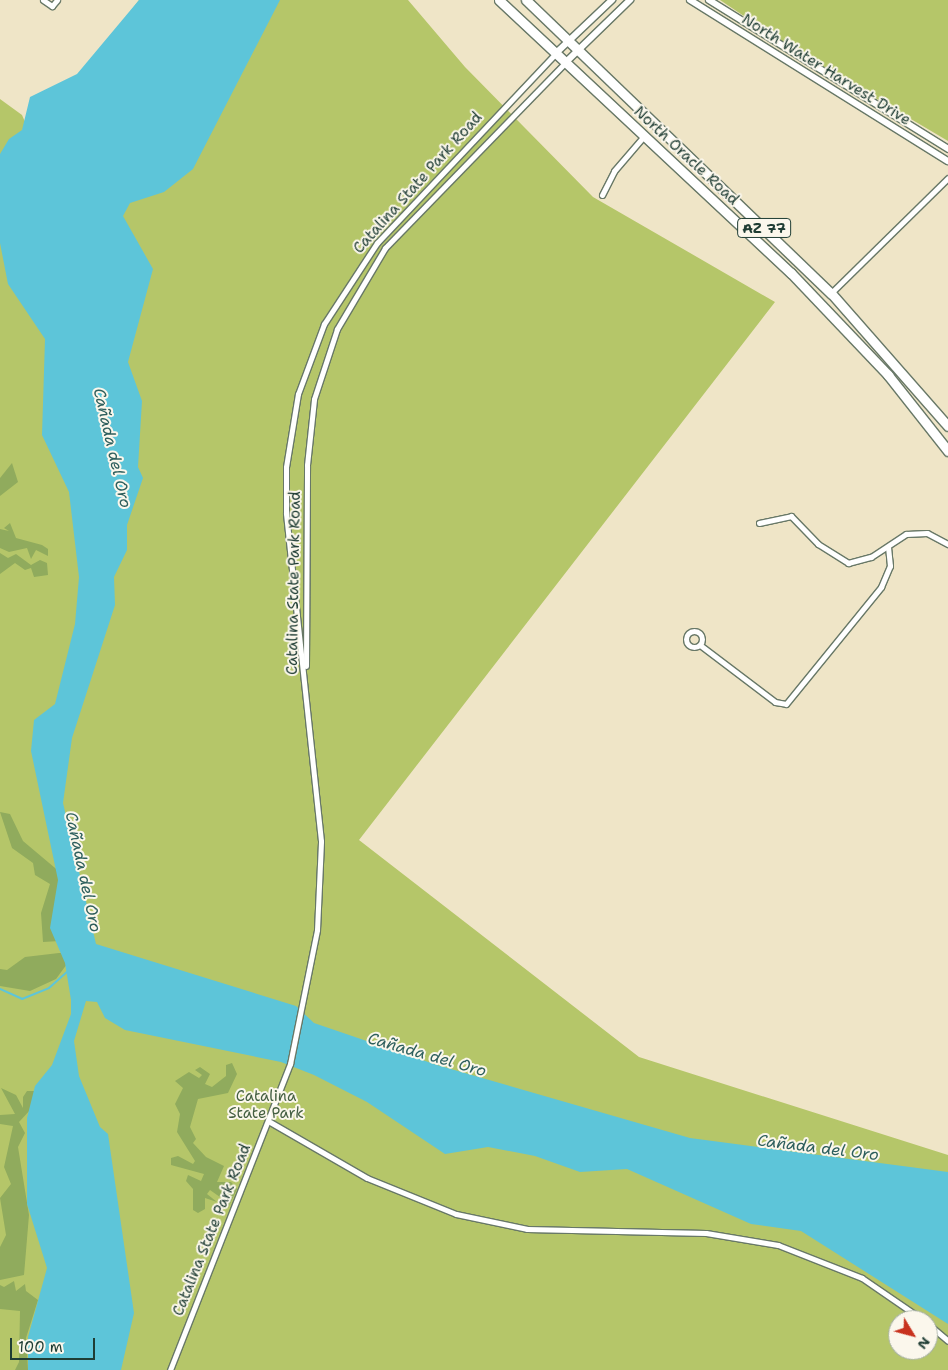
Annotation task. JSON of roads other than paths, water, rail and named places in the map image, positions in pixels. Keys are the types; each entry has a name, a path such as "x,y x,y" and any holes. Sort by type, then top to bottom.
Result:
{"highway":[{"name":"North Oracle Road","path":"499,0 848,331 948,451"},
{"name":"North Oracle Road","path":"526,0 831,293 948,426"}],"street":[{"path":"42,0 52,6 58,0"},
{"path":"568,42 612,0"},
{"path":"565,63 630,0"},
{"name":"North Water Harvest Drive","path":"690,0 948,161"},
{"name":"North Water Harvest Drive","path":"710,0 948,150"},
{"name":"Catalina State Park Road","path":"170,1370 270,1122 299,1033 317,930 321,841 288,545 286,467 306,368 324,324 377,243 568,42"},
{"name":"Catalina State Park Road","path":"305,684 307,466 314,399 337,329 385,248 565,63"},
{"path":"602,195 614,171 644,136"},
{"path":"831,293 948,178"},
{"path":"759,523 792,516 824,549 848,563 888,547 913,532 933,535 948,544"},
{"path":"700,645 776,702 786,704 881,587 890,566 888,547"},
{"path":"270,1122 367,1178 456,1214 527,1229 706,1233 778,1245 862,1278 909,1310"},
{"path":"938,1332 948,1341"}],"water":[{"name":"Cañada del Oro","path":"139,0 280,0 193,169 164,192 130,203 123,216 153,269 128,362 142,401 138,467 143,478 127,525 127,550 114,577 115,605 72,738 63,803 96,944 296,1006 314,1023 437,1065 690,1138 948,1172 948,1324 938,1318 938,1310 926,1310 801,1231 751,1224 627,1169 580,1172 535,1156 488,1147 445,1154 367,1102 314,1075 281,1062 125,1030 105,1018 97,1002 86,1001 74,1041 79,1076 100,1127 108,1134 134,1313 121,1370 28,1370 28,1337 47,1268 27,1204 27,1118 35,1086 52,1065 71,1014 71,1000 65,963 50,928 58,880 31,751 34,720 55,704 75,624 79,577 69,492 42,435 45,339 8,284 0,243 0,154 9,139 22,130 30,97 77,74"}],"waterway":[{"path":"0,989 22,999 49,988 67,972"}],"park label":[{"name":"Catalina State Park","path":"266,1104"}]}
